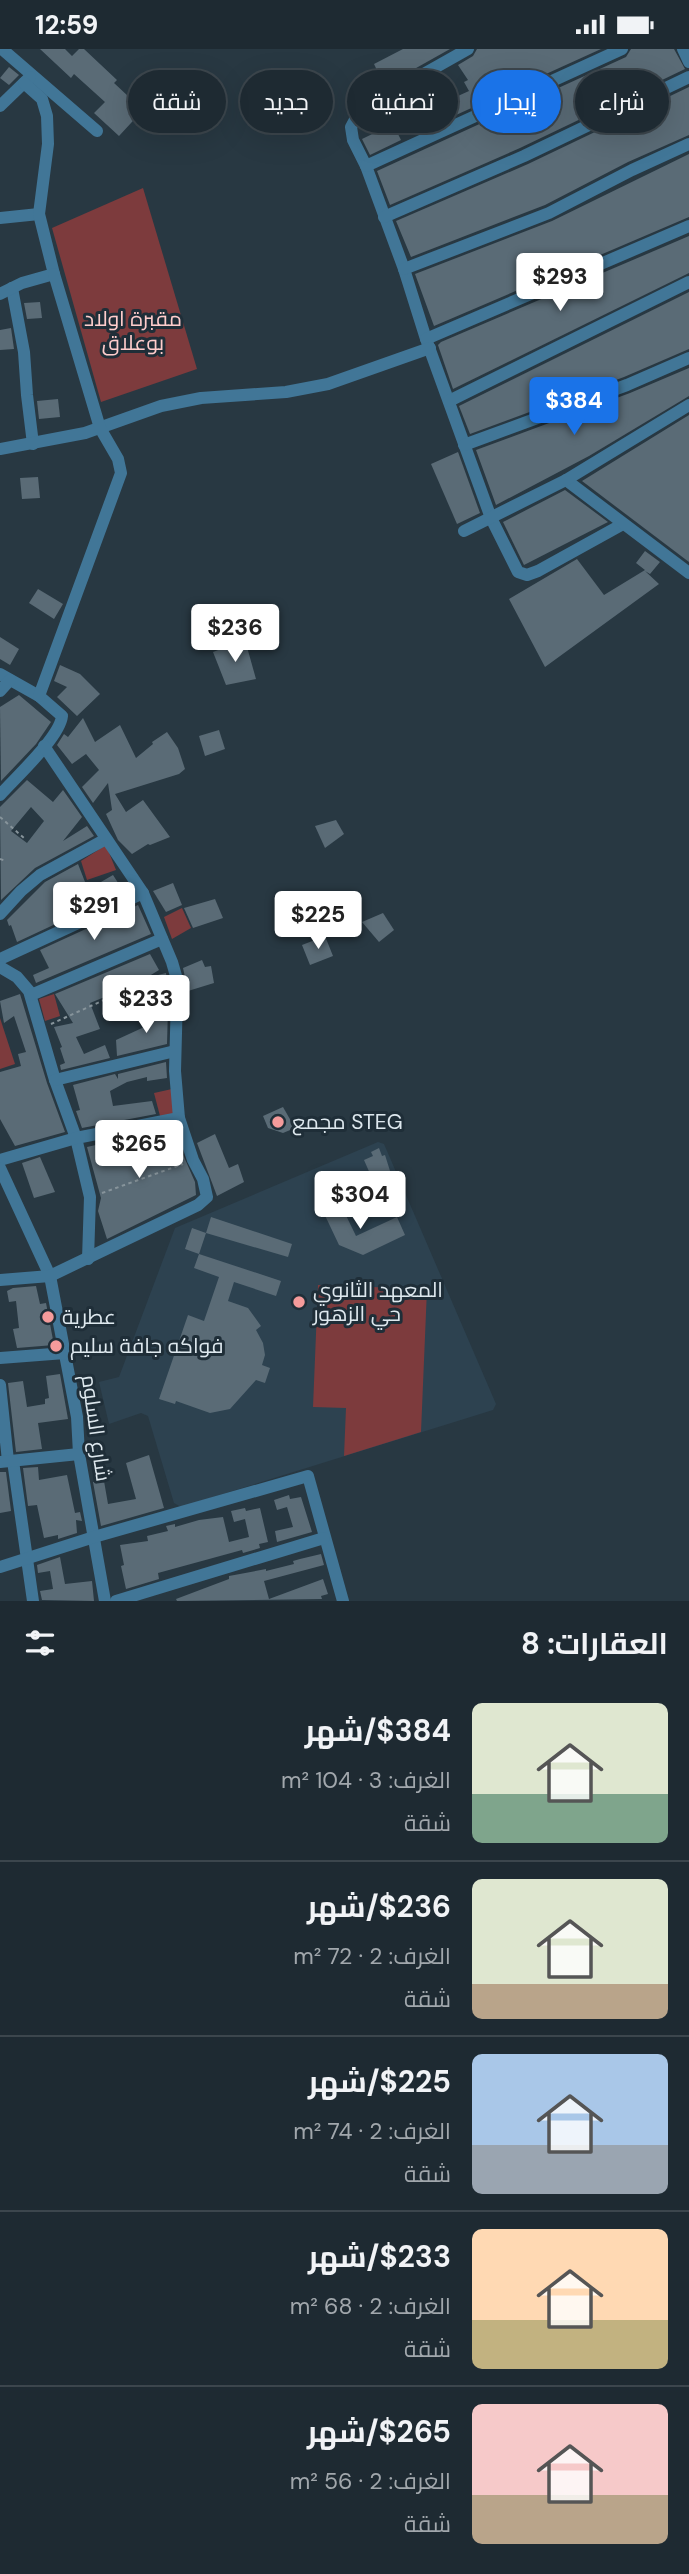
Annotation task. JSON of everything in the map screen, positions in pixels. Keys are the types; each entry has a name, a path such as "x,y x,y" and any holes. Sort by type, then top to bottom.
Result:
{"street":[{"path":"2,49 42,99 47,116 48,143 39,214 100,428 118,459 121,473 39,696"},
{"path":"468,49 367,106 358,114 351,127 353,140 366,166 404,269 491,518 515,567 522,575 538,571 623,524"},
{"path":"366,166 622,49"},
{"path":"683,49 689,62"},
{"path":"384,218 524,156 689,77"},
{"path":"0,106 28,79"},
{"path":"28,79 97,131"},
{"path":"404,269 549,213 689,144"},
{"path":"0,219 39,214"},
{"path":"0,449 100,428 161,406 201,398 286,392 328,384 428,344 689,226"},
{"path":"33,444 26,395 24,352 6,291 54,274"},
{"path":"449,401 689,282"},
{"path":"464,445 627,385 689,358"},
{"path":"464,531 566,480 689,405"},
{"path":"566,480 623,524 687,567"},
{"path":"0,691 5,677 39,696 62,716 61,725 0,795"},
{"path":"0,1280 50,1276 204,1201 207,1197 207,1190 193,1160 179,1118 175,1051 176,976 142,893 44,746"},
{"path":"0,914 40,875 106,839"},
{"path":"0,959 142,893"},
{"path":"31,995 162,939"},
{"path":"0,967 23,982 31,995 55,1080 76,1138 90,1197 88,1259"},
{"path":"55,1080 175,1051"},
{"path":"0,1160 76,1138 179,1118"},
{"name":"شارع السلوم","path":"0,1168 50,1276 77,1417 79,1454 105,1601"},
{"path":"0,1359 65,1353"},
{"path":"0,1385 7,1462 27,1557 33,1601"},
{"path":"7,1462 79,1454"},
{"path":"0,1567 94,1537 308,1476 343,1601"},
{"path":"116,1601 324,1538"}],"path":[{"path":"0,817 24,838"},
{"path":"0,859 6,861"},
{"path":"41,1029 146,981"},
{"path":"90,1197 193,1160"}],"shaded area":[{"name":"المعهد الثانوي حي الزهور","path":"378,1142 384,1144 496,1404 493,1410 181,1507 174,1503 148,1416 141,1413 109,1424 99,1382 119,1377 175,1228"}],"green space":[{"name":"مقبرة اولاد بوعلاق","path":"143,188 197,369 101,402 52,228"},
{"path":"106,845 116,870 87,880 81,861"},
{"path":"182,908 191,928 172,939 164,917"},
{"path":"153,982 163,1008 136,1012 131,990"},
{"path":"54,994 60,1016 45,1021 39,999"},
{"path":"0,1018 15,1064 0,1069"},
{"path":"172,1089 176,1114 160,1116 154,1093"},
{"path":"318,1285 427,1289 421,1432 344,1456 346,1408 313,1407"}],"building":[{"path":"40,49 65,49 72,56 79,49 84,49 117,80 114,83 128,96 128,126 119,136 94,113 105,102 74,74 71,78"},
{"path":"403,49 450,49 413,70 377,70 374,64"},
{"path":"477,49 601,49 555,70 472,70 472,108 458,114 458,96 469,91 464,82 468,80 458,65 473,56"},
{"path":"631,49 674,49 685,69 669,77 669,70 598,70 626,57"},
{"path":"9,67 19,75 9,85 0,78"},
{"path":"575,80 575,122 561,128 561,87"},
{"path":"689,87 689,135 628,162 545,205 411,257 396,221 593,133 669,133 669,97"},
{"path":"472,128 472,133 551,133 390,205 377,171"},
{"path":"374,133 398,133 401,140 370,155 362,139"},
{"path":"689,154 689,217 434,326 415,274 552,221"},
{"path":"689,236 689,273 453,389 438,345 441,342"},
{"path":"689,292 689,349 624,377 470,434 459,406"},
{"path":"40,302 42,318 27,319 24,303"},
{"path":"11,328 14,349 0,350 0,330"},
{"path":"689,368 689,396 589,456 496,505 476,450 630,393"},
{"path":"58,399 60,417 39,419 37,401"},
{"path":"689,415 689,562 582,481"},
{"path":"458,452 480,513 457,524 431,464"},
{"path":"38,477 40,498 22,499 20,478"},
{"path":"565,490 608,522 524,565 503,522"},
{"path":"645,551 660,562 650,574 645,571 659,584 545,667 509,599 577,559 604,595 645,570 636,563"},
{"path":"38,589 63,604 54,619 29,603"},
{"path":"0,637 19,649 10,665 0,659"},
{"path":"245,640 256,679 226,685 213,652"},
{"path":"60,665 80,674 100,694 77,716 57,697 67,687 54,681"},
{"path":"19,695 51,722 36,744 1,781 0,707"},
{"path":"83,718 95,742 120,725 136,758 167,732 178,748 185,769 179,774 115,794 126,812 143,800 170,837 148,844 132,854 118,840 106,814 112,810 108,783 93,803 82,787 99,770 86,754 72,764 57,745 64,734 68,737"},
{"path":"219,730 225,749 205,756 199,736"},
{"path":"27,780 53,802 63,790 82,817 63,841 87,826 94,836 35,868 1,900 0,807","holes":["31,807 44,821 27,843 11,831"]},
{"path":"336,820 344,834 325,848 315,826"},
{"path":"78,864 87,887 113,875 124,892 17,942 7,920 45,882"},
{"path":"173,883 182,905 166,912 153,891"},
{"path":"215,899 223,918 193,928 184,908"},
{"path":"138,905 151,934 36,983 33,975 49,968 40,950"},
{"path":"383,913 394,930 379,942 362,922"},
{"path":"325,936 333,956 310,965 302,945"},
{"path":"150,954 159,970 126,986 131,1005 114,1012 112,994 90,1003 100,1029 76,1037 84,1054 105,1045 110,1058 61,1070 60,1065 65,1063 54,1027 73,1023 55,994"},
{"path":"202,960 205,967 211,966 214,983 188,991 183,968"},
{"path":"166,973 168,990 162,992 154,976"},
{"path":"20,994 65,1132 15,1146 0,1119 0,1072 21,1066 18,1054 26,1052 14,1016 4,1023 0,1001"},
{"path":"168,1009 167,1044 117,1056 116,1040 153,1023 149,1012"},
{"path":"166,1062 167,1078 147,1081 147,1077 127,1082 110,1091 113,1106 152,1101 156,1114 82,1128 76,1111 80,1110 73,1085 115,1074 118,1079 118,1074"},
{"name":"مجمع STEG","path":"283,1107 295,1128 283,1133 268,1128 263,1116"},
{"path":"162,1130 167,1145 177,1141 195,1182 196,1195 107,1239 98,1211 101,1198 87,1147"},
{"path":"215,1134 229,1168 238,1164 244,1182 217,1196 197,1143"},
{"path":"379,1148 382,1156 385,1155 396,1190 399,1189 404,1202 385,1209 378,1192 386,1189 380,1173 371,1176 364,1160 373,1156 371,1152"},
{"path":"40,1157 55,1192 34,1198 22,1163"},
{"path":"338,1199 356,1236 397,1217 405,1235 363,1255 339,1245 321,1207"},
{"path":"211,1217 292,1244 288,1257 206,1233"},
{"path":"192,1228 206,1233 199,1254 185,1249"},
{"path":"199,1254 281,1281 276,1296 234,1282 228,1301 248,1308 261,1326 256,1330 263,1343 265,1355 262,1365 270,1368 265,1383 256,1380 230,1409 210,1413 176,1401 175,1404 159,1399 188,1315 204,1321 219,1277 194,1268"},
{"path":"36,1286 40,1304 46,1303 54,1345 17,1348 13,1329 19,1328 16,1301 9,1302 7,1291"},
{"path":"60,1374 68,1419 38,1423 42,1449 16,1452 8,1383 23,1381 27,1407 45,1404 45,1399 49,1398 46,1376"},
{"path":"149,1455 164,1508 101,1526 93,1482 104,1481 108,1504 136,1499 126,1463"},
{"path":"38,1467 39,1480 67,1475 75,1513 80,1512 82,1521 76,1520 77,1533 58,1539 58,1535 44,1538 37,1505 28,1506 23,1468"},
{"path":"0,1472 6,1472 11,1511 0,1513"},
{"path":"289,1495 290,1499 301,1497 312,1532 277,1542 275,1531 293,1527 287,1507 277,1510 274,1500"},
{"path":"245,1508 246,1511 260,1508 268,1542 259,1544 260,1548 243,1553 242,1550 158,1573 159,1579 126,1589 120,1545 148,1541 147,1536 168,1531 166,1526 175,1524 175,1527 223,1517 229,1542 249,1537 245,1519 234,1522 231,1511"},
{"path":"321,1554 324,1565 264,1581 269,1599 323,1579 328,1594 321,1596 322,1599 177,1601 176,1599 229,1579 229,1576 266,1571"},
{"path":"60,1557 65,1584 92,1581 94,1601 42,1600 40,1591 53,1589 50,1571 38,1573 37,1565"}],"place":[{"name":"مجمع STEG","path":"278,1122"},
{"name":"المعهد الثانوي حي الزهور","path":"299,1302"},
{"name":"عطرية","path":"48,1317"},
{"name":"فواكه جافة سليم","path":"56,1346"}]}
